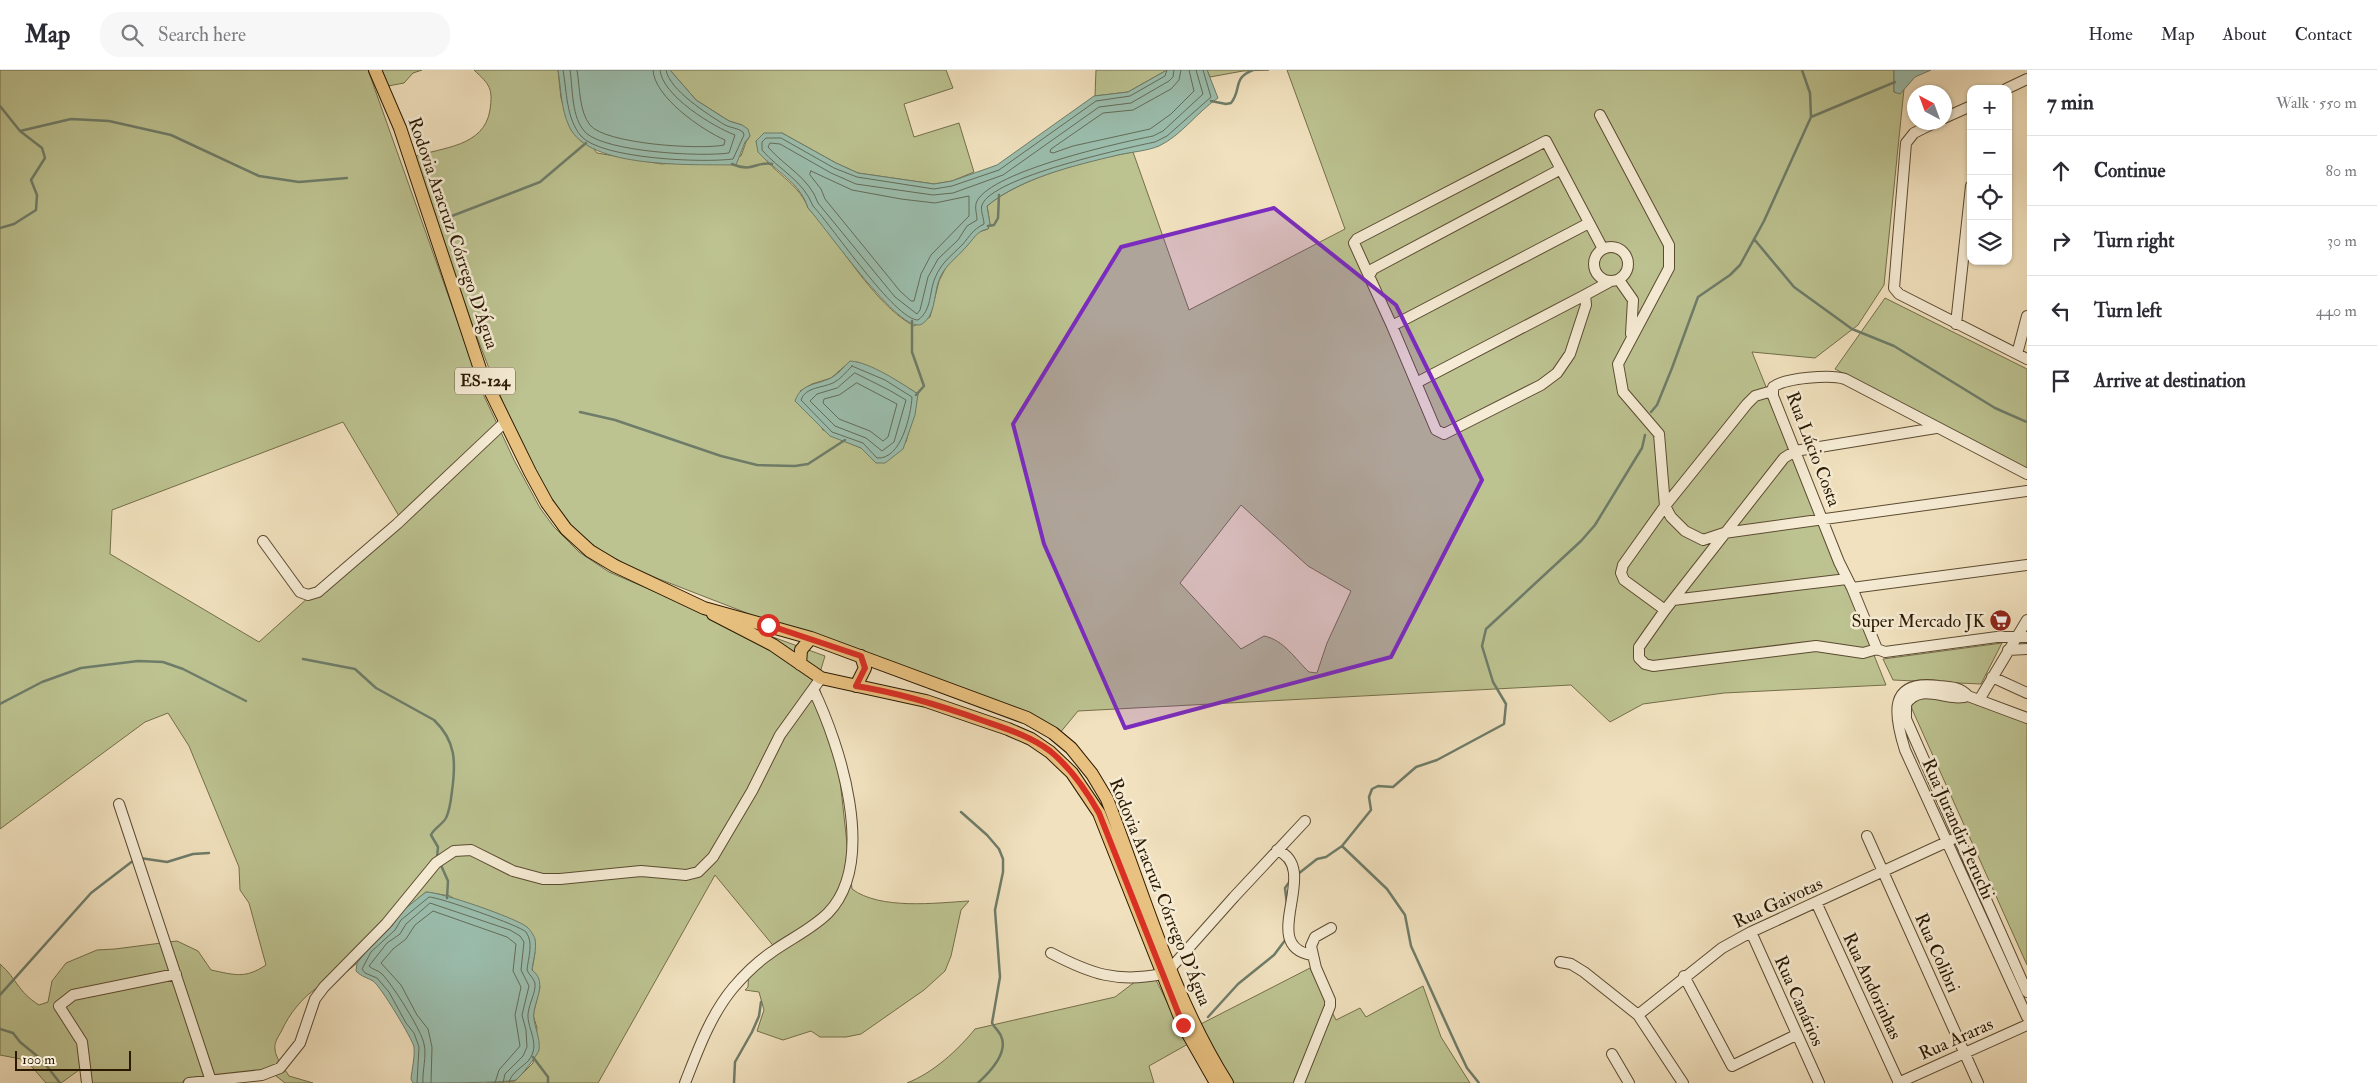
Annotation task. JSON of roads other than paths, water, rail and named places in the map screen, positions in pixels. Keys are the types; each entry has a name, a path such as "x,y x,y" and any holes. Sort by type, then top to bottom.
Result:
{"main road":[{"name":"Rodovia Aracruz Córrego D'Água","path":"375,70 400,128 481,372 547,503 566,529 590,551 615,566 704,608 727,623 773,645 822,678 926,701 1008,729 1040,745 1061,761 1083,785 1099,813 1166,972 1227,1083"},
{"name":"Rodovia Aracruz Córrego D'Água","path":"704,608 811,638 1027,718 1053,733 1071,748 1092,774 1106,799 1183,1025 1216,1083"},
{"path":"800,664 801,650 811,638"},
{"path":"856,686 865,668 861,656"}],"street":[{"path":"2012,86 2027,78"},
{"path":"1952,114 1967,108"},
{"path":"1600,115 1669,245 1669,268 1630,338 1618,364 1623,392 1659,434 1665,506 1671,517 1685,531 1704,540 1724,533 2027,491"},
{"path":"1920,130 1914,133 1906,143 1894,288 1899,294 2027,359"},
{"path":"1585,295 1586,305 1570,354 1557,373 1523,394 1444,434 1436,430 1354,243 1357,239 1546,141 1603,249"},
{"path":"1369,276 1373,269 1381,264 1561,169"},
{"path":"1956,324 1967,220"},
{"path":"1392,326 1590,223"},
{"path":"1416,383 1609,282 1620,280 1627,272 1627,256 1619,249 1609,247 1603,249 1596,257 1594,267 1599,277 1609,282"},
{"path":"1620,280 1633,300 1630,338"},
{"path":"2017,354 2027,316"},
{"name":"Rua Lúcio Costa","path":"1877,649 1795,451 1772,391 1773,388 1781,383 1839,377 2027,474"},
{"path":"1665,610 1624,580 1621,573 1623,565 1665,506 1747,404 1755,396 1772,391"},
{"path":"263,541 300,592 308,595 318,592 397,524 505,422"},
{"path":"1936,428 1795,451 1784,458 1665,610 1639,647 1639,658 1645,664 1653,666 1816,646 1863,653 1877,649 1885,652 1996,637 2027,637"},
{"path":"1673,600 2027,565"},
{"path":"1979,700 2027,620"},
{"path":"2008,650 2027,649"},
{"path":"1992,677 2027,693"},
{"path":"189,1083 262,1074 275,1071 284,1064 302,1038 315,999 324,986 386,924 436,862 454,851 471,850 513,871 543,879 641,871 686,876 698,872 713,857 752,791 780,735 822,678"},
{"name":"Rua Jurandir Peruchi","path":"1947,691 1930,685 1914,686 1899,700 1896,716 1905,750 2027,1018"},
{"path":"685,1083 708,1028 733,989 755,965 828,913 838,900 847,878 852,849 850,806 835,744 813,689"},
{"path":"1947,691 1960,690 1968,696 2027,718"},
{"name":"Rua Jurandir Peruchi","path":"1947,691 1916,695 1906,704 1905,713 1911,732 2027,992"},
{"path":"119,804 210,1081"},
{"path":"1051,953 1088,972 1102,976 1131,979 1166,972 1305,821"},
{"name":"Rua Colibri","path":"1867,836 1978,1083"},
{"name":"Rua Gaivotas","path":"1638,1015 1684,976 1722,948 1751,932 1958,836"},
{"path":"1277,850 1287,855 1293,863 1294,887 1288,923 1290,938 1298,949 1312,955"},
{"name":"Rua Andorinhas","path":"1816,902 1899,1083"},
{"path":"1299,1083 1330,1006 1312,955 1312,941 1330,928"},
{"name":"Rua Canários","path":"1751,932 1818,1083"},
{"path":"1560,962 1571,964 1584,972 1638,1015 1684,1083"},
{"path":"87,1083 82,1042 59,1006 73,995 176,974"},
{"path":"1684,976 1732,1066 1796,1035"},
{"name":"Rua Araras","path":"1899,1083 2027,1024"},
{"path":"1612,1054 1629,1083"}],"water":[{"path":"558,70 670,70 696,100 729,121 748,129 750,136 745,142 736,165 644,162 597,151 580,140 569,126 563,106"},
{"path":"1167,70 1207,70 1218,98 1175,136 1159,146 1084,163 1049,174 1000,196 987,206 990,224 988,229 978,233 943,272 938,283 932,311 922,324 912,323 898,314 881,297 808,208 799,191 758,152 756,141 764,133 782,133 858,173 934,184 952,181 997,165 1094,96 1128,92"},
{"path":"1894,70 1931,70 1915,77 1900,94 1894,92"},
{"path":"850,361 876,369 918,394 915,415 903,449 885,463 876,463 861,448 830,436 795,401 805,388 834,376"},
{"path":"426,892 462,901 509,918 527,927 534,936 536,947 532,970 539,979 540,984 534,1016 539,1050 529,1066 516,1080 413,1083 411,1079 414,1047 408,1034 377,985 356,971 357,963 368,949 392,926 402,911"}],"waterway":[{"path":"1211,101 1231,103 1242,77 1253,70"},
{"path":"1651,412 1657,405 1698,297 1730,275 1740,265 1764,221 1811,117 1810,93 1802,70"},
{"path":"1811,117 1895,82"},
{"path":"0,106 20,131 42,148 45,158 31,180 37,195 36,210 14,224 0,228"},
{"path":"20,131 71,119 109,121 171,135 259,176 299,182 347,178"},
{"path":"444,219 540,182 586,143"},
{"path":"732,164 745,167 772,164"},
{"path":"988,226 994,225 998,218 999,195"},
{"path":"1754,239 1794,287 1852,329 1894,346 1995,408 2027,422"},
{"path":"912,321 912,352 924,386 916,395"},
{"path":"580,412 615,420 721,456 757,465 795,466 808,464 845,440"},
{"path":"1298,874 1317,859 1326,857 1342,846 1371,810 1369,797 1372,789 1378,786 1393,787 1416,767 1437,760 1504,724 1506,704 1493,682 1482,646 1486,629 1581,541 1595,525 1642,448 1645,435"},
{"path":"303,659 355,669 376,688 434,720 447,736 453,752 454,771 447,815 431,835 438,847 437,858"},
{"path":"0,704 42,682 81,668 138,661 163,662 183,669 246,701"},
{"path":"961,812 987,835 999,849 1003,859 1003,872 995,910 1000,977 992,1023 999,1032 1003,1042 997,1062 978,1083"},
{"path":"1342,846 1387,889 1405,915 1411,946 1467,1068 1479,1083"},
{"path":"140,858 167,862 193,854 209,853"},
{"path":"0,995 91,893 134,860"},
{"path":"440,863 448,881 447,898"},
{"path":"1287,904 1285,888 1290,881"},
{"path":"1208,1017 1238,984 1274,955 1286,939"},
{"path":"734,1083 735,1062 759,1016 761,1002"},
{"path":"0,1029 13,1033 20,1042 42,1060 60,1083"},
{"path":"533,1057 548,1077 548,1083"}],"place":[{"name":"Super Mercado JK","path":"2001,621"}]}
